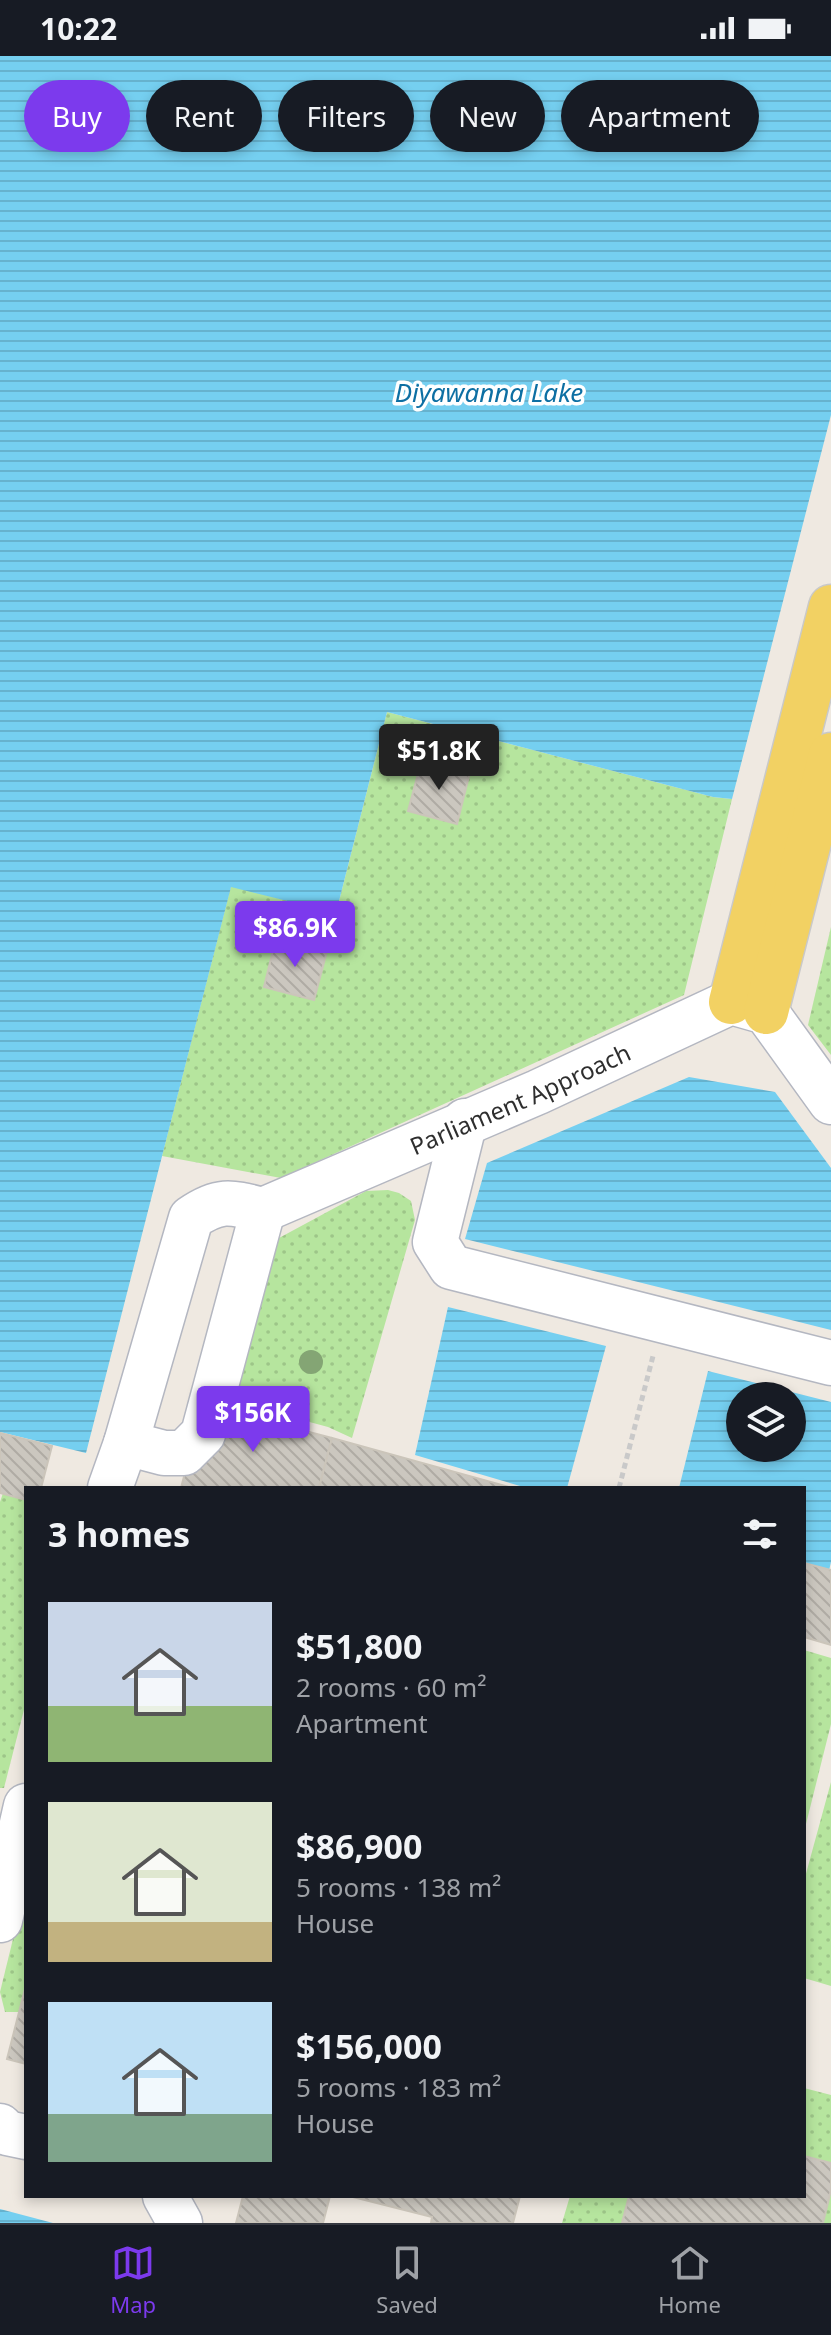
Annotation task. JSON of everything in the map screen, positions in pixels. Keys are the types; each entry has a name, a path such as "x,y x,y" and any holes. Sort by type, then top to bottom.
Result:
{"main road":[{"path":"749,1007 831,607"},
{"path":"749,1007 831,755"}],"lane":[{"path":"749,1007 831,1102"},
{"name":"Parliament Approach","path":"263,1210 465,1121 749,1007"},
{"path":"465,1121 435,1242 451,1267 831,1363"},
{"path":"111,1486 191,1218 212,1203 233,1202 263,1210 203,1434 184,1453 164,1453 126,1443"},
{"path":"0,1920 24,1815"},
{"path":"0,2126 7,2133 24,2137"},
{"path":"166,2198 180,2223"}],"path":[{"path":"620,1486 663,1320"}],"green space":[{"path":"387,712 713,797 732,799 684,995 281,1178 162,1156 231,886 336,913"},
{"path":"831,927 831,1055 808,1025"},
{"path":"388,1190 411,1201 415,1220 352,1438 328,1427 235,1402 279,1238 366,1191"},
{"path":"7,1481 24,1487 24,1710 4,1788 0,1788 0,1502"},
{"path":"806,1651 831,1658 831,1724 806,1824"},
{"path":"831,1782 831,1986 806,1979 806,1874"},
{"path":"24,1894 24,1993 19,2012 5,2012 0,1992"},
{"path":"806,2089 831,2095 831,2223 562,2223 569,2198 806,2198"}],"water":[{"name":"Diyawanna Lake","path":"0,56 831,56 831,415 732,799 713,797 387,712 336,913 231,887 86,1453 0,1432"},
{"path":"689,1077 775,1092 831,1168 831,1330 465,1239 487,1163"},
{"path":"448,1307 606,1346 568,1486 520,1486 415,1455"},
{"path":"708,1371 752,1382 726,1382 726,1462 806,1462 806,1396 831,1402 831,1562 828,1575 806,1569 806,1486 679,1486"},
{"path":"0,2209 53,2223 0,2223"}],"building":[{"path":"422,759 470,772 457,824 408,811"},
{"path":"276,938 327,951 314,1000 264,987"},
{"path":"203,1404 332,1438 320,1486 182,1486"},
{"path":"0,1433 52,1446 42,1486 24,1486 24,1499 0,1493"},
{"path":"332,1438 506,1486 320,1486"},
{"path":"806,1564 831,1570 831,1645 806,1638"},
{"path":"24,1993 24,2063 7,2059"},
{"path":"806,2157 831,2163 831,2190 823,2223 622,2223 628,2198 806,2198"},
{"path":"242,2198 329,2198 323,2223 236,2223"},
{"path":"357,2198 519,2198 513,2223 431,2223 432,2217"}]}
